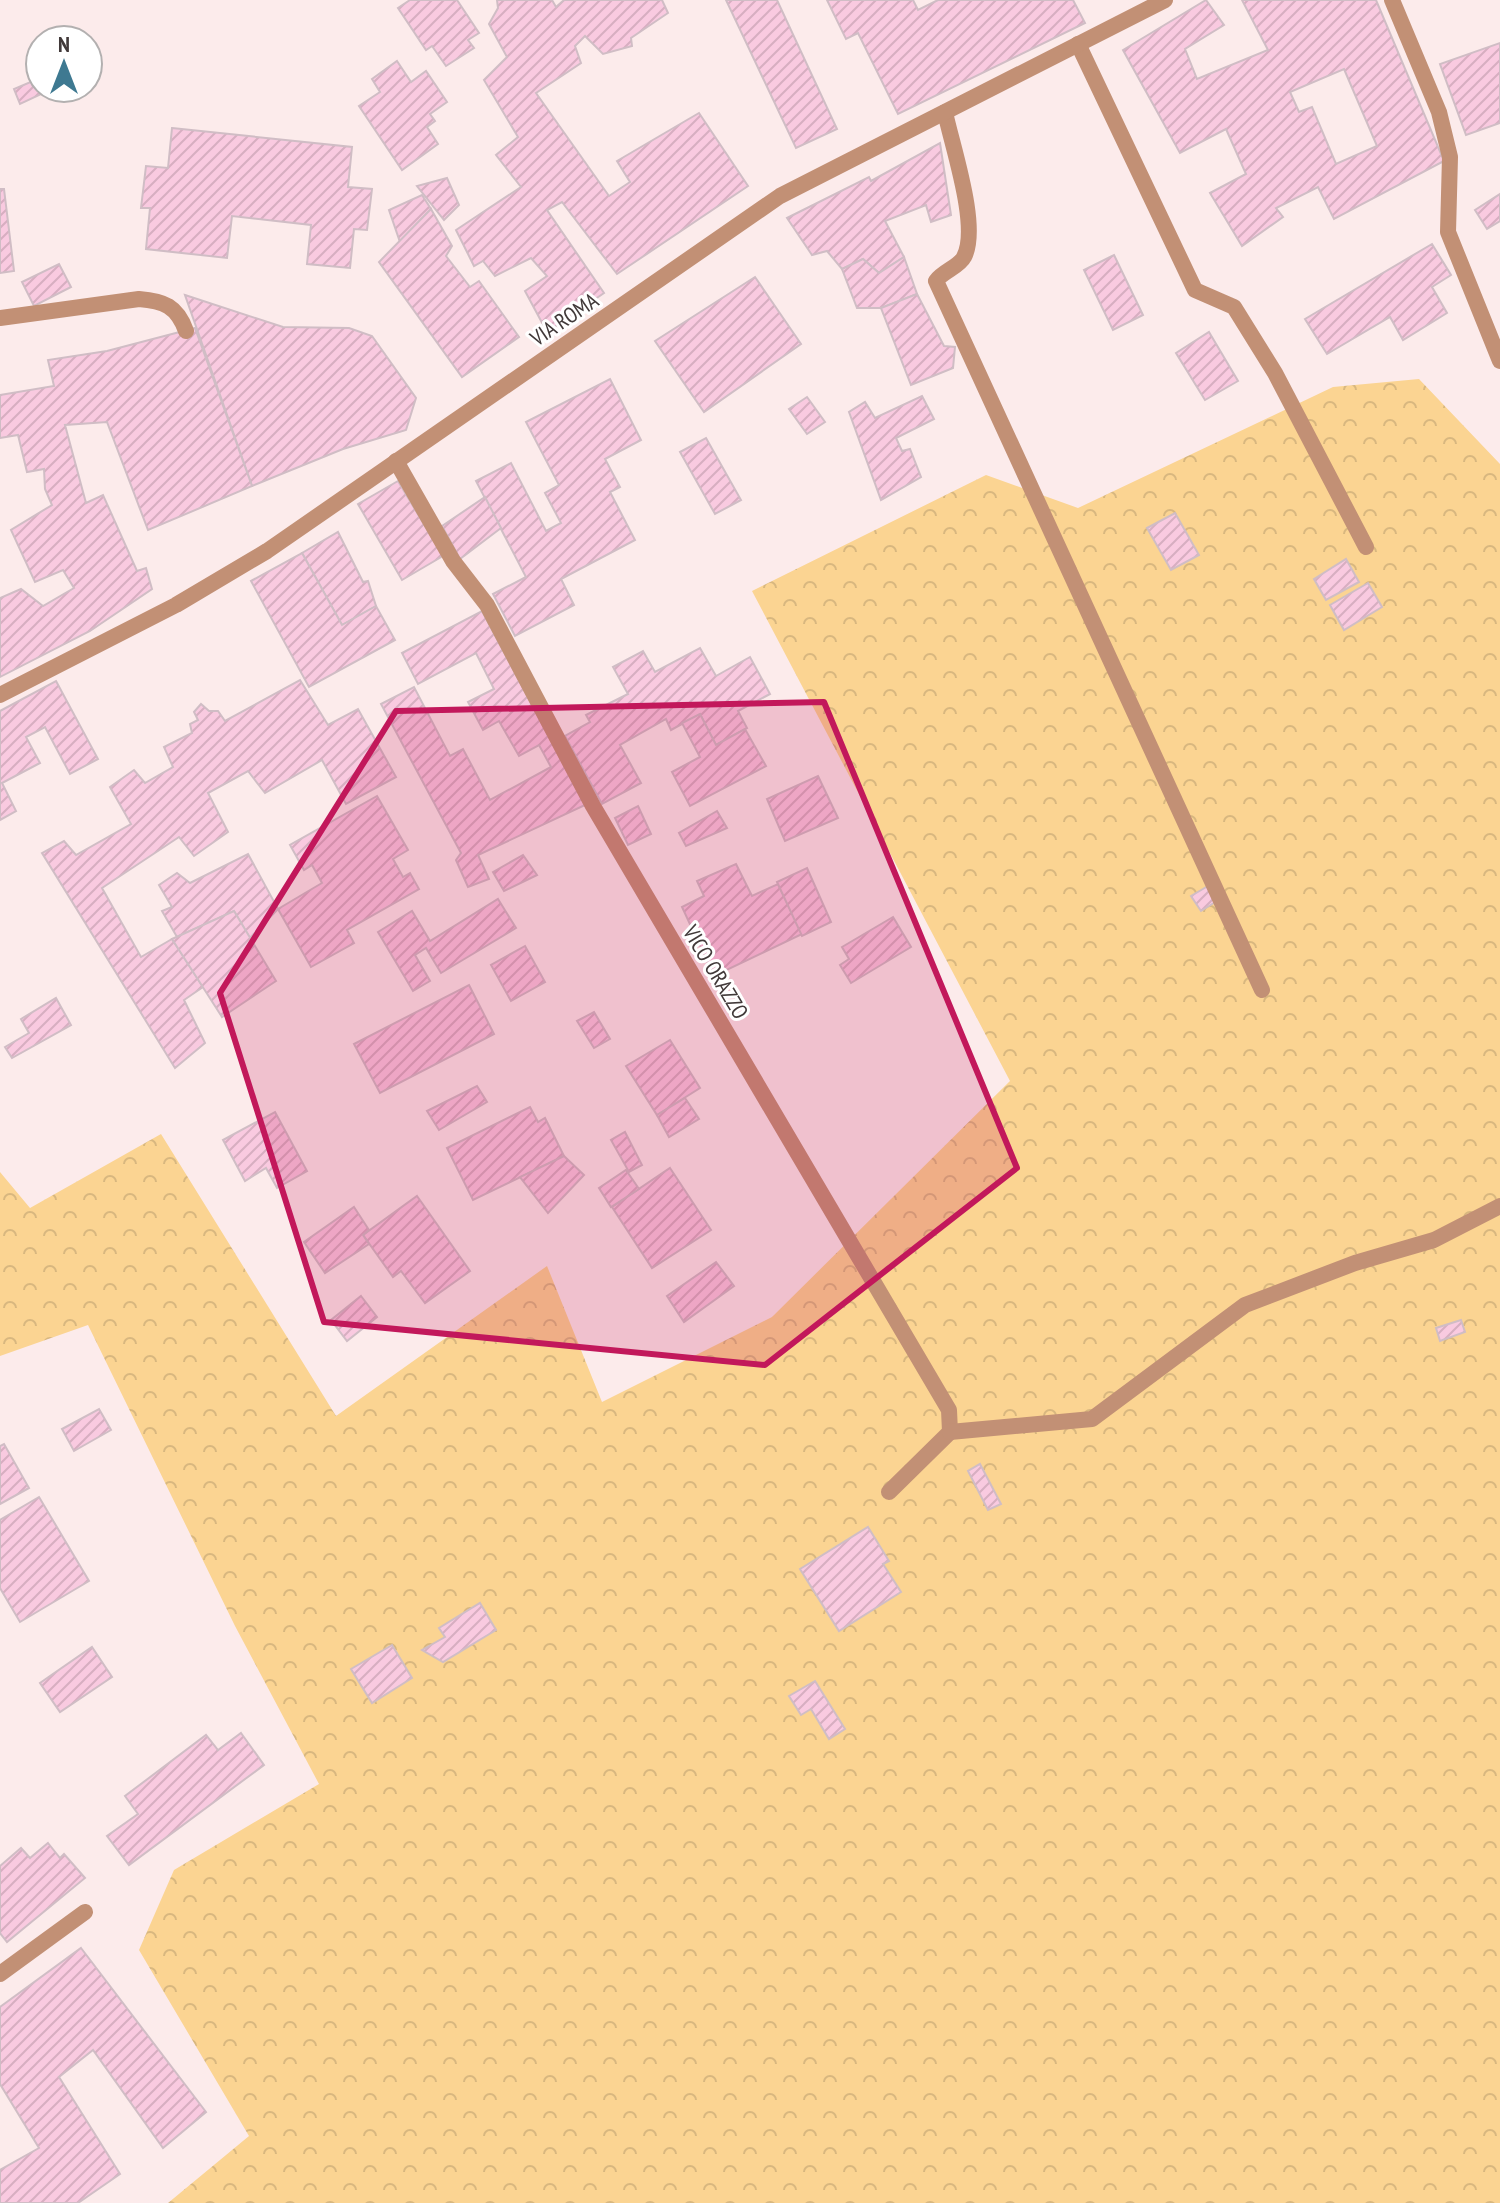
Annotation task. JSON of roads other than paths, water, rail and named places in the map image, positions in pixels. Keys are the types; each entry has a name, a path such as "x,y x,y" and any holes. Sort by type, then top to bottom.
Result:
{"street":[{"name":"VIA ROMA","path":"0,695 189,597 267,551 780,196 1165,0"},
{"path":"1392,0 1439,112 1450,157 1448,232 1500,361"},
{"path":"1078,44 1195,290 1234,307 1275,373 1366,547"},
{"path":"945,112 968,217 968,247 963,260 942,273 936,281 1262,990"},
{"path":"0,318 139,299 161,301 179,313 186,331"},
{"name":"VICO ORAZZO","path":"396,461 453,561 487,605 593,806 949,1410 950,1432"},
{"path":"889,1492 950,1432 1092,1419 1245,1305 1355,1263 1434,1240 1500,1206"},
{"path":"0,1974 85,1912"}]}
